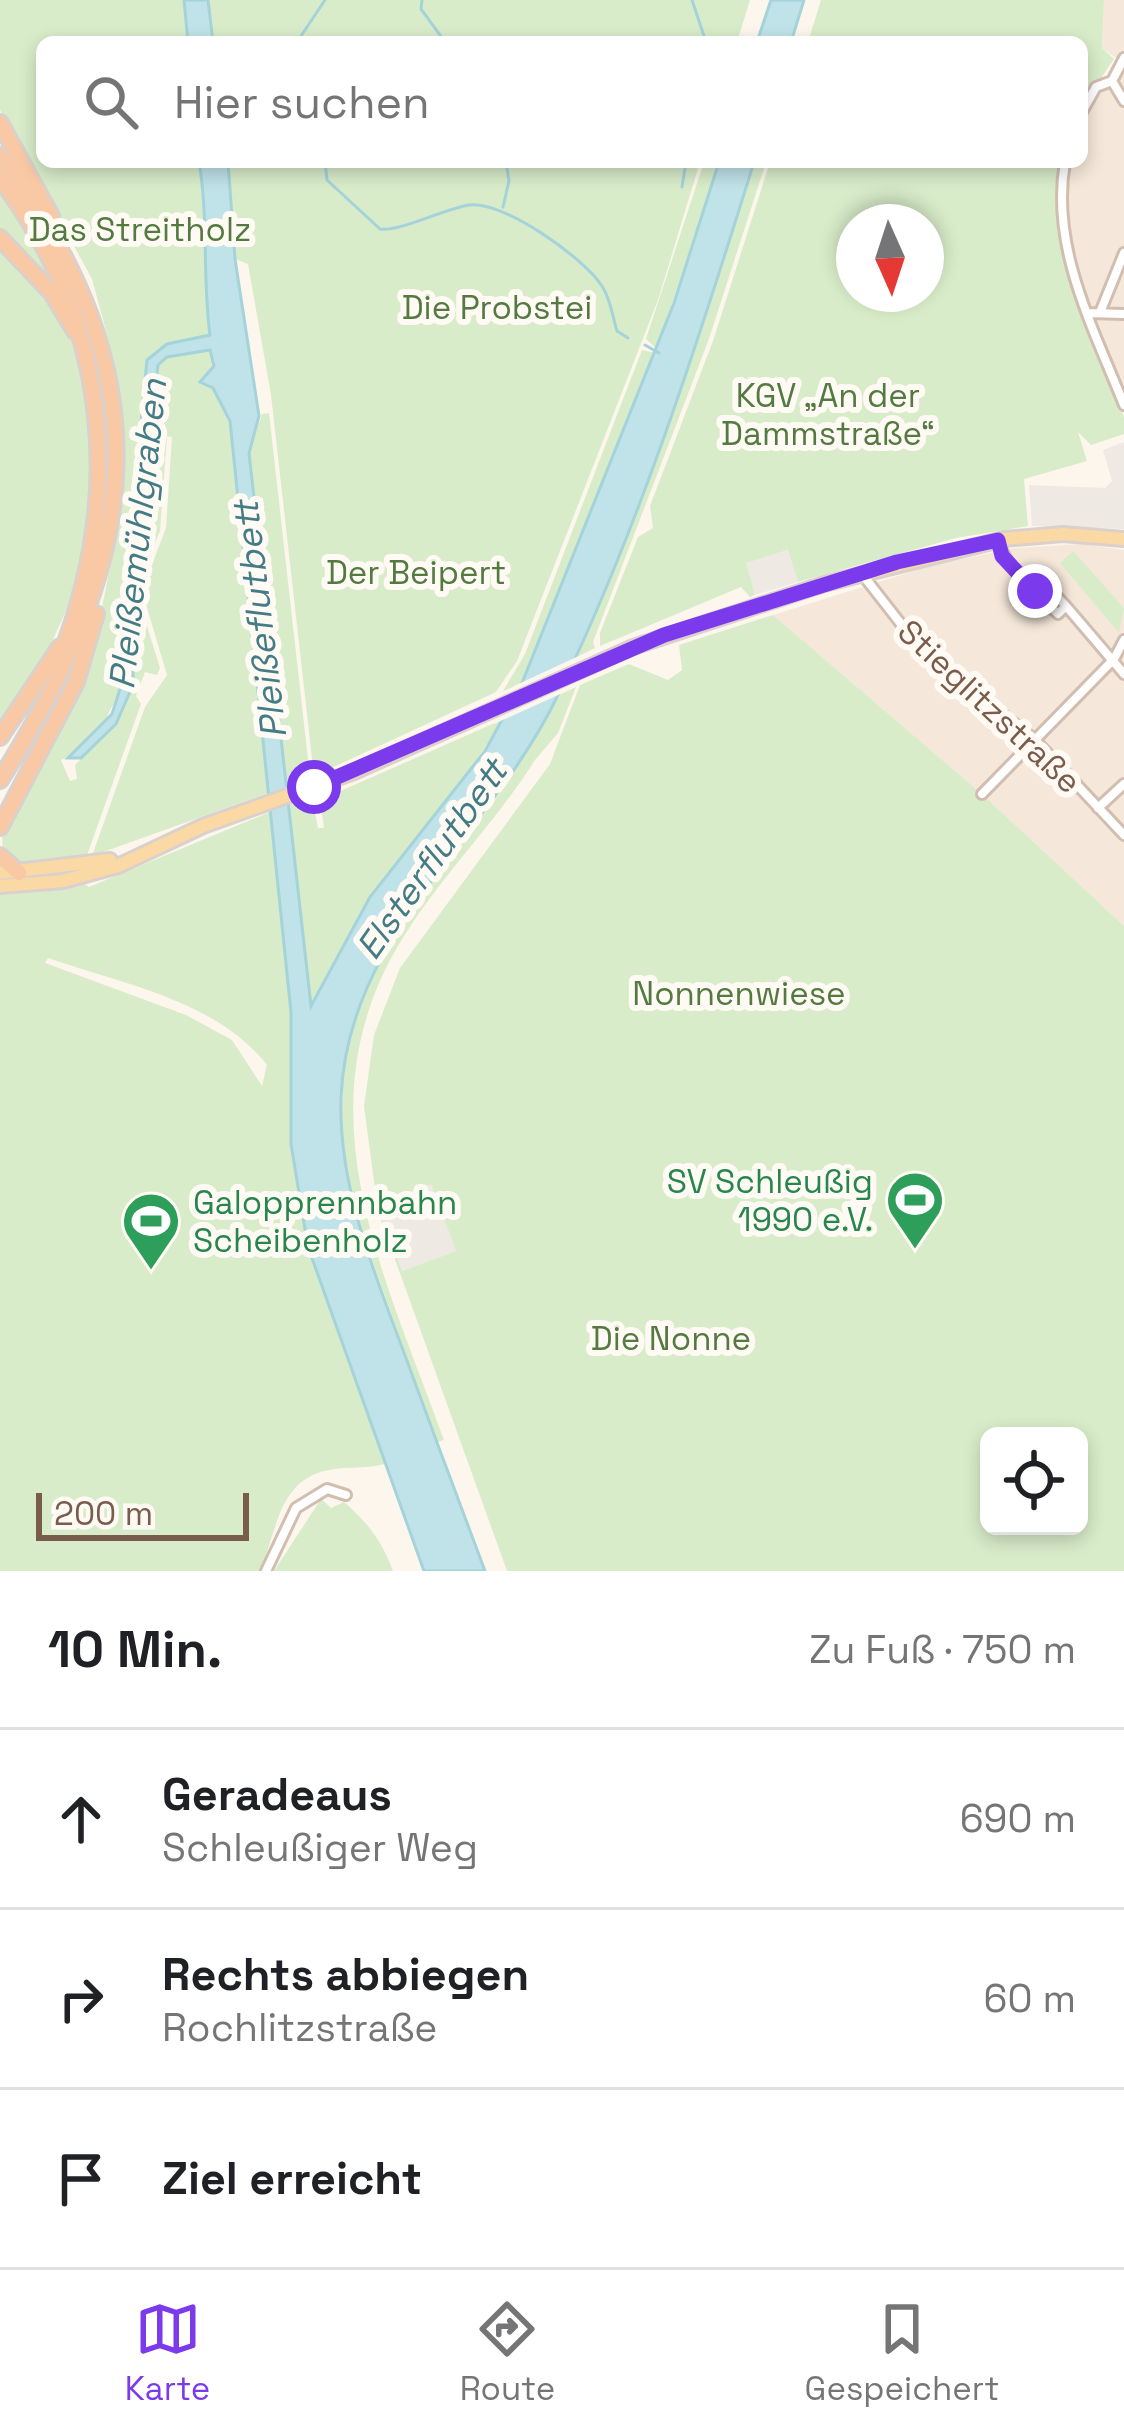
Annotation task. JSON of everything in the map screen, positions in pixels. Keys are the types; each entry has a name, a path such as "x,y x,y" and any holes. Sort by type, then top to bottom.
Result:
{"highway":[{"path":"0,124 50,211 93,322 112,408 113,499 96,614 76,682 0,827"},
{"path":"0,156 65,255"},
{"path":"0,178 56,266 88,355 100,423 101,481 90,563 75,622 21,745"},
{"path":"0,238 52,293 88,355"},
{"path":"0,780 70,660 103,563"},
{"path":"0,737 75,622"},
{"path":"0,856 19,873"}],"main road":[{"path":"0,886 83,876 306,789 683,628 861,573 998,540 1064,534 1124,539"},
{"path":"0,873 85,866 140,852"}],"street":[{"path":"1088,101 1096,87 1112,81 1124,58"},
{"path":"1112,81 1124,101"},
{"path":"1065,168 1064,234 1124,404"},
{"path":"1101,310 1124,253"},
{"path":"1089,313 1124,314"},
{"path":"998,540 1002,556 1058,614 1066,607 1124,674"},
{"name":"Stieglitzstraße","path":"861,573 919,646 1035,740 1124,835"},
{"path":"982,794 1114,659 1124,640"},
{"path":"1098,808 1124,784"},
{"path":"266,1571 296,1508 326,1489 346,1495"}],"shaded area":[{"path":"1104,0 1124,0 1124,405 1078,288 1061,212 1065,168 1088,168 1088,101 1096,87 1112,81 1120,61 1102,48"},
{"path":"1124,442 1124,529 1032,526 1029,485 1105,488 1112,481 1103,450"},
{"path":"1081,544 1124,550 1124,926 982,794 773,615 933,565 1015,548"},
{"path":"789,550 798,582 755,595 745,563"},
{"path":"431,1183 456,1251 402,1271 377,1203"}],"green space":[{"name":"Das Streitholz","path":"0,0 184,0 187,36 36,36 36,168 200,168 210,335 162,348 145,371 129,546 124,683 100,730 78,753 61,760 70,781 77,779 75,765 116,724 133,685 134,574 158,366 167,357 210,350 214,366 201,382 213,388 230,420 268,793 92,856 145,707 167,675 142,591 166,528 172,437 167,436 160,531 145,567 139,566 141,623 146,623 160,668 157,675 145,672 136,696 141,704 86,858 13,865 3,851 2,836 97,633 123,501 125,461 115,364 92,279 0,110"},
{"path":"208,0 750,0 739,36 212,36"},
{"path":"821,0 1104,0 1102,48 1114,59 1088,97 1088,36 810,36"},
{"path":"228,168 698,168 658,300 517,661 496,692 314,776 271,395 248,264 235,259"},
{"path":"702,168 717,168 657,349 646,339"},
{"path":"752,168 764,168 709,339 593,642 595,648 575,658 704,322"},
{"name":"KGV „An der Dammstraße“","path":"768,168 1061,168 1059,195 1067,261 1086,324 1124,417 1124,434 1091,445 1078,432 1087,461 1024,479 1028,526 956,538 798,582 788,550 746,563 755,595 750,597 741,587 600,646 600,633 638,537 653,528 650,506 713,341"},
{"path":"0,187 32,233 74,322 0,234"},
{"path":"0,248 48,298 72,340 86,388 94,459 93,501 77,580 45,655 0,731"},
{"path":"642,350 655,353 522,683 503,691 525,654"},
{"path":"269,413 310,777 286,786 249,453 262,414"},
{"path":"1073,551 1124,608 1119,633 1060,563"},
{"name":"Die Nonne","path":"773,615 982,794 1124,926 1124,1571 507,1571 378,1212 364,1106 374,1035 400,968 550,764 580,685 629,664 668,680 682,670 679,645","holes":["431,1184 456,1251 402,1271 377,1204"]},
{"path":"576,687 558,733 404,936 372,1000 357,1063 354,1126 361,1188 376,1251 444,1440 437,1442 355,1212 341,1129 344,1058 362,991 393,933 507,784 559,695"},
{"path":"504,719 452,796 370,897 311,1008 289,805 312,798 318,828 324,828 320,800"},
{"name":"Galopprennbahn Scheibenholz","path":"270,812 291,1012 291,1144 308,1247 385,1464 329,1470 299,1484 282,1509 260,1571 0,1571 0,893 83,883 89,887","holes":["48,958 166,997 222,1025 267,1065 262,1086 232,1040 186,1015 45,963"]},
{"path":"321,1499 331,1508 344,1502 360,1517 393,1571 274,1571"}],"water":[{"path":"184,0 208,0 212,36 187,36"},
{"path":"771,0 804,0 793,36 759,36"},
{"path":"200,168 228,168 235,259 259,416 249,453 311,1006 370,897 485,751 522,683 674,303 717,168 752,168 665,434 614,568 557,697 529,747 395,935 368,985 350,1038 341,1097 351,1194 380,1289 485,1571 424,1571 308,1247 291,1144 291,1012 230,421 213,388 200,382 214,366 210,350 167,357 158,365 134,574 133,685 116,724 81,758 68,758 112,714 126,670 129,546 147,360 167,344 210,335"}],"pier":[{"path":"583,654 567,691 494,724 514,686"}],"waterway":[{"path":"301,36 325,0"},
{"path":"422,0 421,9 441,36"},
{"path":"692,0 704,36"},
{"path":"326,168 327,180 380,229 469,205 521,221 593,274 607,297 617,331 628,338"},
{"path":"503,207 507,168"},
{"path":"682,187 685,168"},
{"path":"645,345 659,353"}],"place":[{"name":"SV Schleußig 1990 e.V.","path":"915,1251"},
{"name":"Galopprennbahn Scheibenholz","path":"151,1272"}],"route":[{"path":"314,787 633,647 897,562 998,540 1002,556 1035,591"}],"park label":[{"name":"Die Probstei","path":"497,307"},
{"name":"Der Beipert","path":"416,572"},
{"name":"Nonnenwiese","path":"739,993"}],"water label":[{"name":"Pleißemühlgraben","path":"137,534"},
{"name":"Pleißeflutbett","path":"259,620"},
{"name":"Elsterflutbett","path":"431,859"}]}
